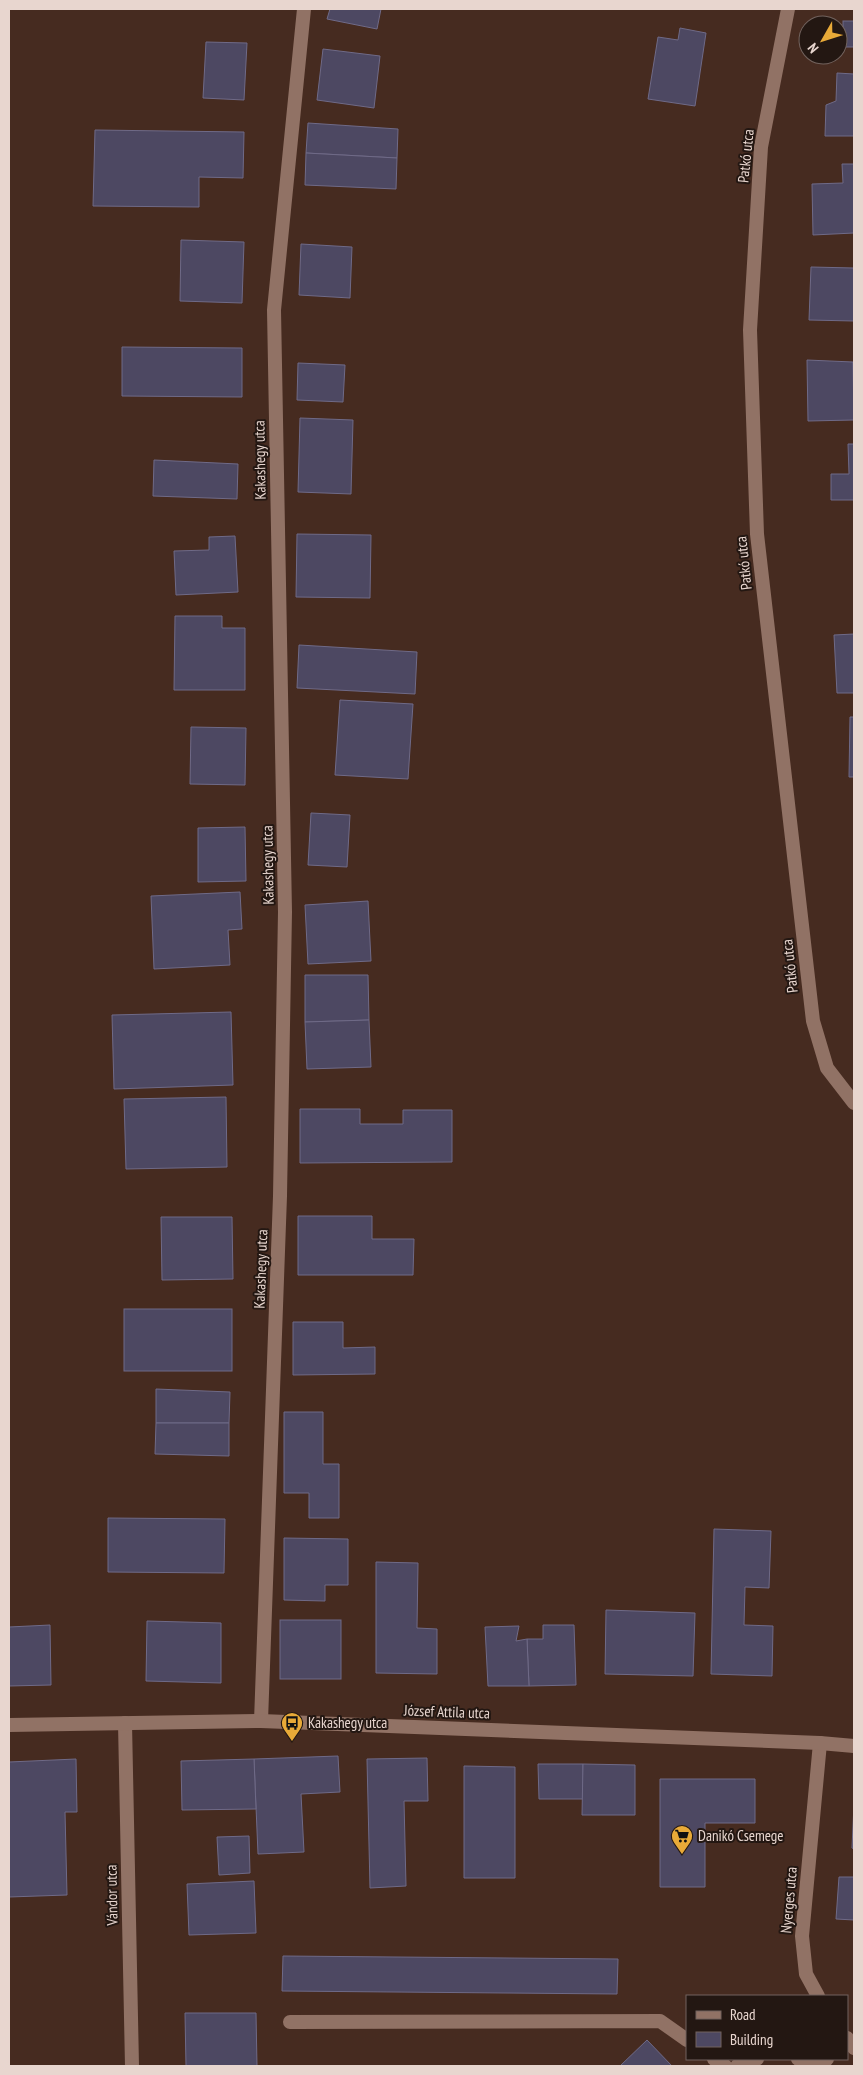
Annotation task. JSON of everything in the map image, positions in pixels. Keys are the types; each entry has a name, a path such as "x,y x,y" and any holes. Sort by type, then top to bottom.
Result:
{"street":[{"name":"Kakashegy utca","path":"261,1722 280,1196 285,912 274,310 304,9"},
{"name":"Patkó utca","path":"788,9 761,147 751,311 750,330 757,534 813,1021 827,1068 854,1103"},
{"name":"József Attila utca","path":"9,1725 261,1722 820,1743 854,1746"},
{"name":"Vándor utca","path":"125,1723 132,2066"},
{"name":"Nyerges utca","path":"817,1995 806,1974 802,1936 820,1743"},
{"path":"290,2022 660,2021 686,2039"},
{"path":"737,2066 754,2060"},
{"path":"806,2060 823,2062"}],"building":[{"path":"330,9 381,9 377,29 327,19"},
{"path":"848,21 854,21 854,47 848,47"},
{"path":"680,28 706,33 695,106 648,99 658,37 678,40"},
{"path":"206,42 247,43 244,100 203,98"},
{"path":"323,49 380,56 374,108 317,100"},
{"path":"837,73 854,74 854,136 825,136 826,105 836,101"},
{"path":"308,123 398,129 397,158 306,153"},
{"path":"95,130 244,132 243,178 199,177 199,207 93,206"},
{"path":"306,153 397,158 396,189 305,185"},
{"path":"842,164 854,164 854,233 813,235 812,184 843,183"},
{"path":"181,240 244,242 242,303 180,301"},
{"path":"301,244 352,247 350,298 299,295"},
{"path":"811,267 854,268 854,321 809,320"},
{"path":"122,347 242,348 242,397 122,396"},
{"path":"807,360 853,362 854,420 808,421"},
{"path":"298,363 345,365 343,402 297,400"},
{"path":"300,418 353,420 351,494 298,492"},
{"path":"848,444 854,444 854,500 831,500 831,474 849,474"},
{"path":"154,460 238,464 237,499 153,496"},
{"path":"297,534 371,535 370,598 296,597"},
{"path":"235,536 238,592 176,595 174,551 209,550 209,537"},
{"path":"175,616 222,616 222,628 245,628 245,690 174,690"},
{"path":"854,634 854,693 837,693 834,635"},
{"path":"299,645 417,652 415,694 297,688"},
{"path":"340,700 413,704 408,779 335,775"},
{"path":"850,717 854,717 854,777 849,777"},
{"path":"191,727 246,728 245,785 190,784"},
{"path":"311,813 350,815 347,867 308,865"},
{"path":"245,827 246,881 198,882 198,828"},
{"path":"240,892 242,929 228,930 230,965 154,969 151,896"},
{"path":"368,901 371,961 308,964 305,905"},
{"path":"305,975 368,975 369,1020 305,1022"},
{"path":"231,1012 233,1085 114,1089 112,1015"},
{"path":"369,1020 371,1067 307,1069 305,1022"},
{"path":"226,1097 227,1167 126,1169 124,1099"},
{"path":"300,1109 360,1109 360,1124 403,1124 403,1110 452,1110 452,1162 300,1163"},
{"path":"298,1216 372,1216 372,1239 414,1239 413,1275 298,1275"},
{"path":"161,1217 232,1217 233,1279 162,1280"},
{"path":"124,1309 232,1309 232,1371 124,1371"},
{"path":"293,1322 343,1322 343,1348 375,1347 375,1374 293,1375"},
{"path":"156,1389 230,1392 229,1423 156,1423"},
{"path":"284,1412 323,1412 323,1464 339,1464 339,1518 309,1518 309,1493 284,1493"},
{"path":"156,1423 229,1423 229,1456 155,1454"},
{"path":"108,1518 225,1519 224,1573 108,1572"},
{"path":"714,1529 771,1531 769,1588 745,1587 744,1625 773,1626 772,1676 711,1674"},
{"path":"284,1538 348,1539 348,1585 325,1585 325,1601 284,1600"},
{"path":"376,1562 418,1563 417,1628 437,1629 437,1674 376,1673"},
{"path":"606,1610 695,1613 693,1676 605,1674"},
{"path":"280,1620 341,1620 341,1679 280,1679"},
{"path":"147,1621 221,1623 221,1683 146,1681"},
{"path":"50,1625 51,1685 9,1686 9,1627"},
{"path":"543,1625 574,1625 576,1685 529,1686 527,1639 543,1639"},
{"path":"519,1626 516,1641 527,1639 529,1686 488,1686 485,1627"},
{"path":"338,1756 340,1792 301,1794 304,1852 258,1854 254,1759"},
{"path":"427,1758 428,1801 404,1801 406,1886 370,1888 367,1759"},
{"path":"76,1759 77,1812 65,1812 67,1895 9,1897 9,1762"},
{"path":"254,1759 256,1809 182,1810 181,1761"},
{"path":"538,1764 583,1764 583,1799 539,1799"},
{"path":"583,1764 635,1765 635,1815 582,1815"},
{"path":"464,1766 515,1767 515,1878 464,1878"},
{"name":"Danikó Csemege","path":"660,1779 755,1779 755,1823 705,1823 705,1887 660,1887"},
{"path":"854,1804 854,1849 852,1848"},
{"path":"249,1836 250,1873 219,1875 217,1837"},
{"path":"839,1877 854,1877 854,1920 836,1919"},
{"path":"254,1881 256,1933 189,1935 187,1884"},
{"path":"283,1956 618,1959 617,1994 282,1991"},
{"path":"185,2013 256,2013 257,2066 186,2066"},
{"path":"647,2040 672,2066 620,2066"}],"place":[{"name":"Kakashegy utca","path":"292,1742"},
{"name":"Danikó Csemege","path":"682,1855"}]}
